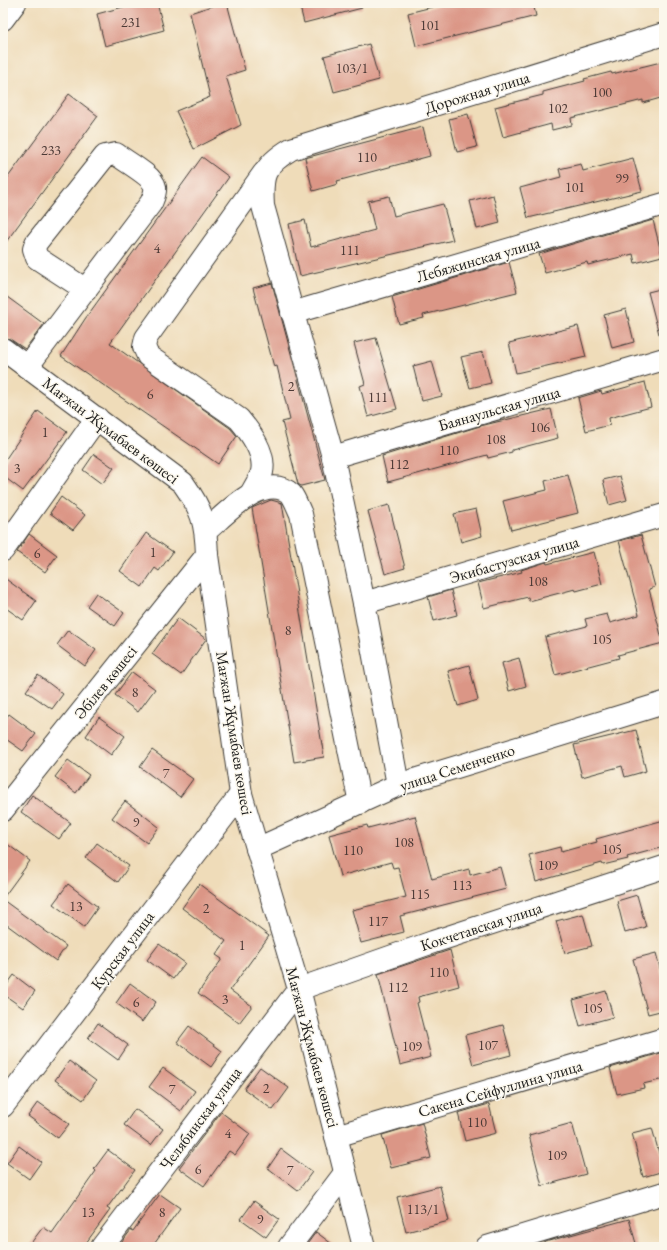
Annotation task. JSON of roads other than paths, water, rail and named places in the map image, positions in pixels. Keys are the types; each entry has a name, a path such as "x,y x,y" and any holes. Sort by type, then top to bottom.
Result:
{"street":[{"path":"3,19 15,3"},
{"name":"Дорожная улица","path":"252,492 262,472 261,455 250,432 239,419 148,356 144,347 146,338 276,158 291,149 664,34"},
{"path":"27,367 86,290 151,203 155,194 155,187 152,180 116,154 105,156 36,243 34,249 37,258 86,290"},
{"path":"266,170 262,184 262,206 333,457 364,603 398,785"},
{"name":"Лебяжинская улица","path":"292,313 664,204"},
{"name":"Мағжан Жұмабаев көшесі","path":"3,349 183,483 199,505 207,530 207,555 241,794 299,989 364,1247"},
{"name":"Баянаульская улица","path":"333,457 664,359"},
{"path":"3,550 96,418"},
{"path":"207,530 252,492 269,488 282,488 292,496 301,514 360,803"},
{"name":"Экибастузская улица","path":"364,603 664,515"},
{"name":"Әбілев көшесі","path":"3,810 207,555"},
{"name":"улица Семенченко","path":"258,849 398,785 664,703"},
{"name":"Курская улица","path":"3,1106 241,794"},
{"name":"Кокчетавская улица","path":"299,989 440,939 664,867"},
{"name":"Челябинская улица","path":"102,1247 299,989"},
{"name":"Сакена Сейфуллина улица","path":"336,1136 664,1039"},
{"path":"289,1247 345,1173"},
{"path":"487,1247 664,1193"}]}
